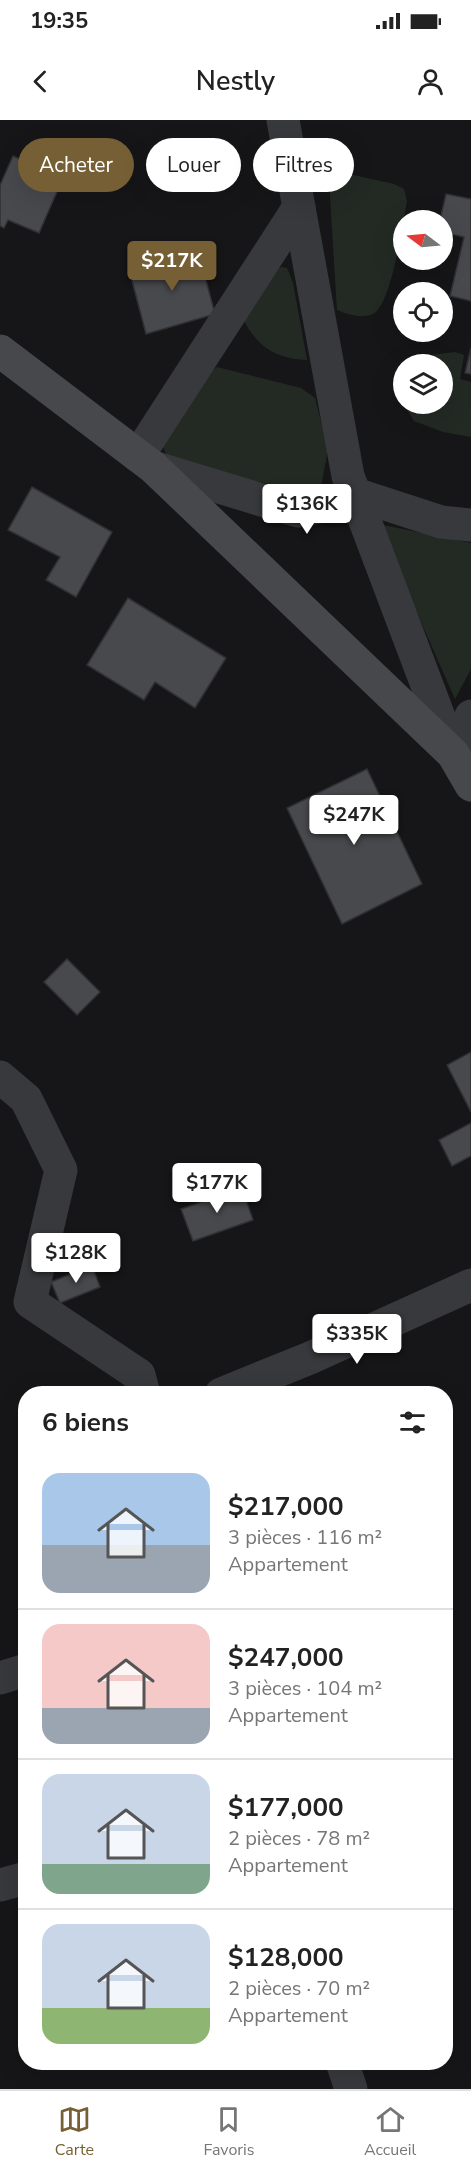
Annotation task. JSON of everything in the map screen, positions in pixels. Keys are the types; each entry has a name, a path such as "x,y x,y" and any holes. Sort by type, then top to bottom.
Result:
{"street":[{"path":"283,120 348,476 453,754 471,785"},
{"path":"145,461 299,207"},
{"path":"0,351 145,461 453,754"},
{"path":"145,461 298,511 329,506 355,494 441,522 471,525"},
{"path":"453,754 471,716"},
{"path":"0,1077 26,1099 61,1170 30,1302 139,1375 142,1386"},
{"path":"241,1386 310,1358 471,1286"},
{"path":"0,1678 18,1672"},
{"path":"0,1885 18,1880"},
{"path":"345,2070 351,2089"}],"shaded area":[{"path":"354,175 394,184 404,189 407,201 405,210 393,210 393,270 380,307 373,314 364,316 337,310 330,192 354,192"},
{"path":"282,267 287,268 293,283 307,360 284,356 266,348 252,334 240,314 270,271"},
{"path":"455,352 464,355 460,379 471,382 471,437 443,432 414,421 410,414 453,414 453,354 438,354"},
{"path":"217,367 301,388 315,398 328,449 321,487 311,491 293,489 210,472 168,458 162,445 208,374"},
{"path":"378,524 471,543 471,669 455,699"}],"building":[{"path":"13,156 18,158 18,192 57,192 39,233 8,220 4,228 0,226 0,185"},
{"path":"446,194 471,199 471,301 453,297 453,283 464,237 453,234 453,210 442,210"},
{"path":"198,250 215,314 146,334 129,269"},
{"path":"471,348 471,374 465,373"},
{"path":"32,487 112,532 76,597 46,580 60,557 8,530"},
{"path":"128,598 226,658 195,708 155,682 144,700 87,665"},
{"path":"367,769 422,884 342,924 287,808"},
{"path":"67,959 100,992 77,1015 44,982"},
{"path":"471,1052 471,1112 447,1065"},
{"path":"471,1123 471,1156 452,1166 439,1140"},
{"path":"242,1188 253,1220 193,1241 181,1209"},
{"path":"92,1265 100,1287 60,1303 51,1282"}]}
